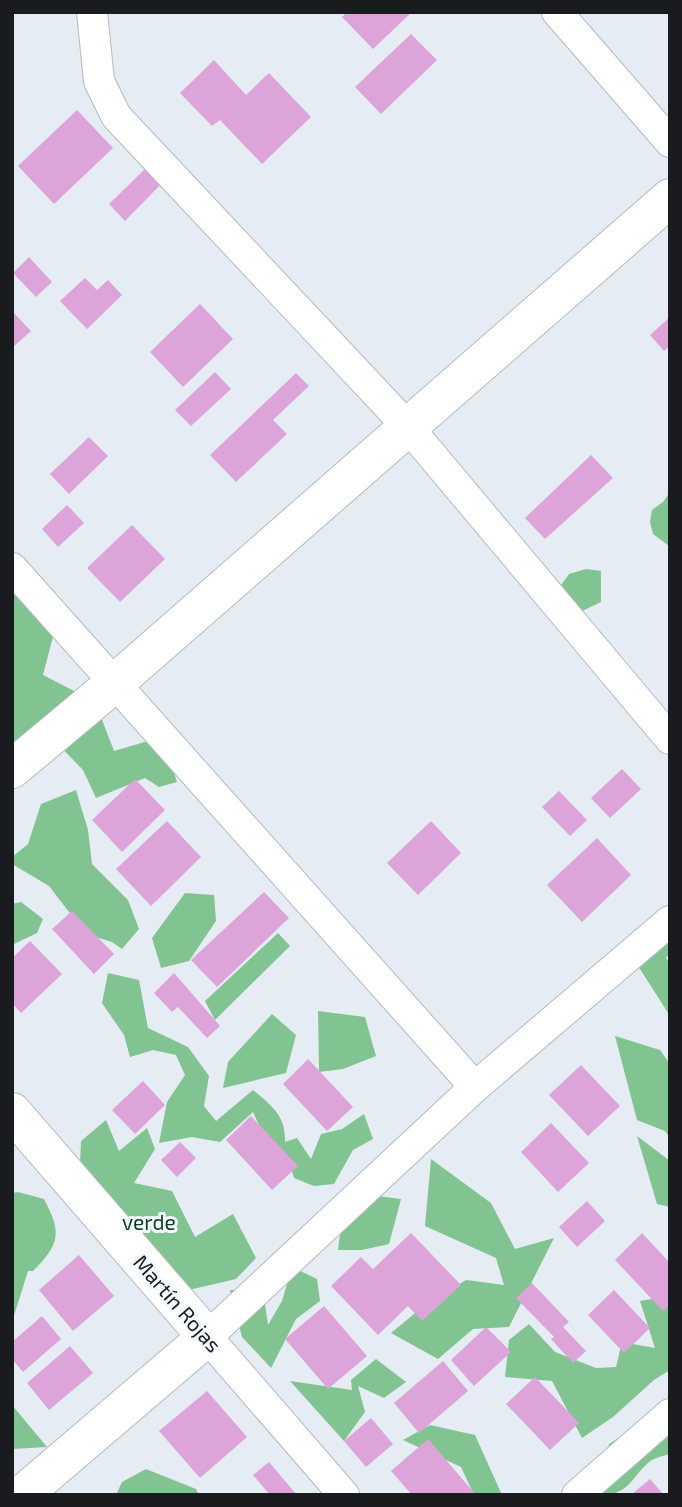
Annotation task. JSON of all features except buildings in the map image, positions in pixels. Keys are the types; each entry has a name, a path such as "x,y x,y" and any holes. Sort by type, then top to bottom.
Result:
{"street":[{"path":"92,12 99,81 116,116 408,427 670,739"},
{"path":"557,12 670,142"},
{"path":"12,769 116,682 670,198"},
{"path":"12,568 475,1087"},
{"path":"22,1495 207,1337 475,1087 670,921"},
{"name":"Martín Rojas","path":"12,1112 344,1495"},
{"path":"577,1495 670,1414"}],"green space":[{"path":"670,492 669,546 653,534 650,522 652,510 663,502"},
{"path":"28,564 61,606 43,675 80,694 12,761 12,577"},
{"path":"586,569 601,571 601,602 582,611 559,588 569,574"},
{"path":"99,712 114,751 162,737 177,782 159,787 145,778 96,798 83,770 53,739"},
{"path":"76,790 88,830 92,864 128,900 139,929 122,949 112,942 86,934 49,886 12,864 12,857 28,844 41,804"},
{"path":"185,893 214,895 216,921 189,961 161,968 152,938"},
{"path":"21,902 43,919 37,933 12,945 12,904"},
{"path":"670,926 670,953 666,958 670,963 670,1016 633,958"},
{"path":"278,933 290,946 215,1020 205,1001"},
{"path":"108,973 139,980 148,1028 188,1047 209,1076 204,1106 216,1121 253,1090 280,1118 285,1142 297,1138 311,1159 321,1134 342,1129 364,1114 373,1139 353,1150 334,1184 314,1186 294,1178 289,1161 269,1147 253,1112 220,1142 192,1137 159,1143 167,1102 185,1075 176,1055 153,1050 130,1057 124,1035 102,1003"},
{"path":"318,1011 365,1017 376,1056 343,1069 319,1072"},
{"path":"272,1014 296,1035 286,1073 223,1088 228,1062"},
{"path":"615,1036 660,1050 670,1064 670,1138 665,1131 637,1120"},
{"name":"verde","path":"106,1120 119,1151 147,1128 155,1149 134,1183 172,1191 195,1237 233,1214 256,1258 236,1279 176,1293 79,1189 81,1141"},
{"path":"637,1136 670,1161 670,1207 657,1204"},
{"path":"431,1159 491,1203 515,1249 554,1238 509,1327 473,1329 438,1359 391,1333 425,1305 466,1280 504,1285 496,1258 425,1226"},
{"path":"345,1192 401,1199 389,1244 362,1250 338,1250"},
{"path":"12,1193 44,1199 56,1230 49,1253 33,1271 28,1271 12,1322"},
{"path":"292,1267 317,1279 320,1301 296,1319 271,1368 242,1337 230,1290 263,1290 268,1325 282,1301"},
{"path":"670,1296 670,1370 654,1380 613,1417 582,1438 552,1381 505,1377 509,1340 529,1324 555,1352 596,1368 616,1367 622,1342 655,1348 640,1301"},
{"path":"376,1359 406,1382 384,1398 358,1386 365,1412 344,1441 290,1381 352,1390 351,1380"},
{"path":"12,1405 47,1447 12,1449"},
{"path":"666,1409 670,1417 670,1454 649,1462 623,1489 600,1495 609,1444"},
{"path":"430,1425 475,1435 502,1495 474,1495 461,1467 403,1440"},
{"path":"146,1469 196,1489 199,1495 116,1495 122,1482"}]}
